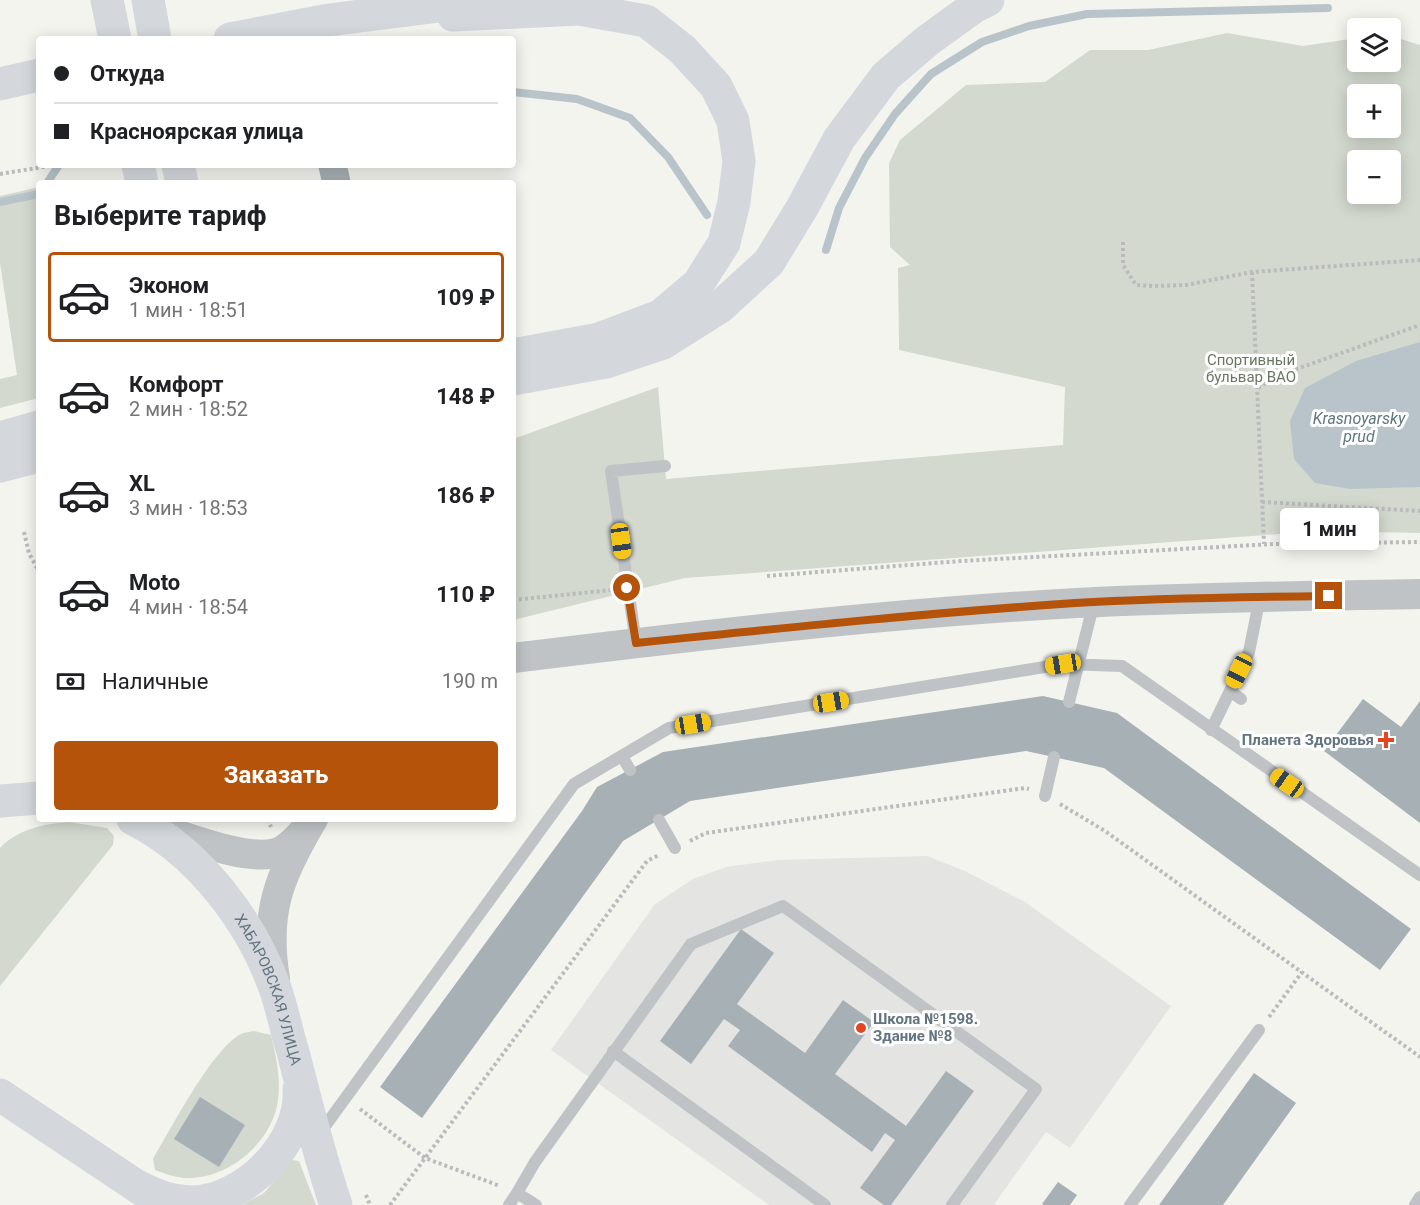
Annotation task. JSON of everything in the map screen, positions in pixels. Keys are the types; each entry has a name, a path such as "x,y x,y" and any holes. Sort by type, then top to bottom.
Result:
{"main road":[{"path":"108,0 114,36"},
{"path":"148,0 154,36"},
{"path":"253,36 487,0"},
{"path":"516,378 606,362 663,343 720,307 769,262 802,208 839,139 886,76 927,41 974,7 988,0"},
{"path":"314,28 579,9 646,21 682,49 716,86 733,121 739,160 734,202 724,243 698,285 660,316 599,339 516,354"},
{"path":"0,85 36,77"},
{"path":"0,438 36,428"},
{"path":"0,466 36,457"},
{"path":"0,472 36,466"},
{"path":"4,808 36,800"},
{"name":"ХАБАРОВСКАЯ УЛИЦА","path":"139,822 189,857 211,880 235,911 258,950 277,993 315,1138 336,1205"},
{"path":"139,1187 164,1199 193,1202 221,1196 248,1181 282,1148 295,1121 300,1097 298,1072"},
{"path":"0,1095 165,1205"}],"street":[{"path":"516,658 636,643 925,614 1094,602 1260,596 1420,594"},
{"path":"141,822 239,853 262,854 278,852 296,841 311,823"},
{"path":"277,993 270,951 271,919 276,894 311,823"}],"lane":[{"path":"636,643 611,471 665,466"},
{"path":"1211,730 1249,652 1260,596"},
{"path":"1069,702 1094,602"},
{"path":"315,1138 574,784 669,728 1051,666 1078,664 1122,666 1420,875"},
{"path":"1230,691 1241,699"},
{"path":"622,756 630,770"},
{"path":"1045,796 1054,757"},
{"path":"659,820 675,848"},
{"path":"508,1205 535,1162 691,944 783,906 1036,1089 952,1205"},
{"path":"1130,1205 1259,1030"},
{"path":"613,1051 825,1205"},
{"path":"517,1193 536,1205"},
{"path":"1415,1205 1420,1197"}],"path":[{"path":"0,174 37,168"},
{"path":"1123,243 1124,265 1136,285 1186,285 1252,272 1420,260"},
{"path":"1252,272 1264,544"},
{"path":"1257,388 1277,376 1420,325"},
{"path":"1262,502 1420,511"},
{"path":"24,532 29,553 36,566"},
{"path":"767,576 961,561 1264,544 1420,542"},
{"path":"516,600 627,588"},
{"path":"390,1205 647,861 706,834 990,793 1025,788 1045,796 1105,831 1420,1057"},
{"path":"1259,1030 1302,972"},
{"path":"345,1098 425,1158 517,1193"}],"shaded area":[{"name":"Школа №1598. Здание №8","path":"927,856 965,871 1025,902 1171,1006 1070,1148 1046,1132 995,1203 996,1205 769,1205 551,1050 655,904 693,879 726,867 777,860"}],"green space":[{"name":"Спортивный бульвар ВАО","path":"1227,33 1303,46 1347,39 1347,72 1401,72 1401,39 1420,45 1420,533 1319,531 685,578 516,619 516,438 658,387 666,479 1063,445 1065,387 899,350 898,268 910,265 890,247 889,163 900,140 966,85 1045,82 1090,50 1148,50"},
{"path":"36,188 36,399 0,408 0,379 17,375 0,263 0,196"},
{"path":"69,822 107,828 114,836 113,845 0,986 0,848 23,832 50,824"},
{"path":"254,1031 271,1035 279,1084 275,1115 259,1142 235,1163 206,1176 182,1178 155,1170 153,1159 205,1072 230,1042 241,1034"},
{"path":"292,1160 299,1161 316,1205 242,1205 264,1193"}],"water":[{"name":"Krasnoyarsky prud","path":"1420,342 1420,487 1350,489 1315,483 1294,459 1290,421 1305,388 1356,361"}],"building":[{"path":"319,168 348,168 350,180 321,180"},
{"path":"1043,696 1117,713 1411,929 1380,970 1104,768 1026,751 690,801 623,841 422,1118 380,1087 582,811 597,787 663,752"},
{"path":"1363,699 1401,727 1420,701 1420,823 1324,751"},
{"path":"741,929 774,953 737,1004 805,1053 843,1000 874,1022 835,1074 906,1126 946,1071 974,1091 891,1205 884,1205 860,1188 895,1140 885,1133 872,1152 728,1046 740,1030 724,1019 691,1064 660,1041"},
{"path":"1254,1073 1296,1103 1223,1205 1159,1205"},
{"path":"200,1097 245,1125 219,1167 174,1139"},
{"path":"1058,1182 1077,1195 1070,1205 1042,1204"}],"waterway":[{"path":"826,250 839,208 865,158 895,114 931,74 982,42 1029,26 1087,14 1328,8"},
{"path":"516,92 577,99 630,118 668,157 707,215"},
{"path":"49,180 57,168"},
{"path":"0,202 36,195"}],"place":[{"name":"Планета Здоровья","path":"1386,740"},
{"name":"Школа №1598. Здание №8","path":"861,1028"}],"route":[{"path":"627,588 636,643 925,614 1077,603 1226,597 1329,596"}]}
